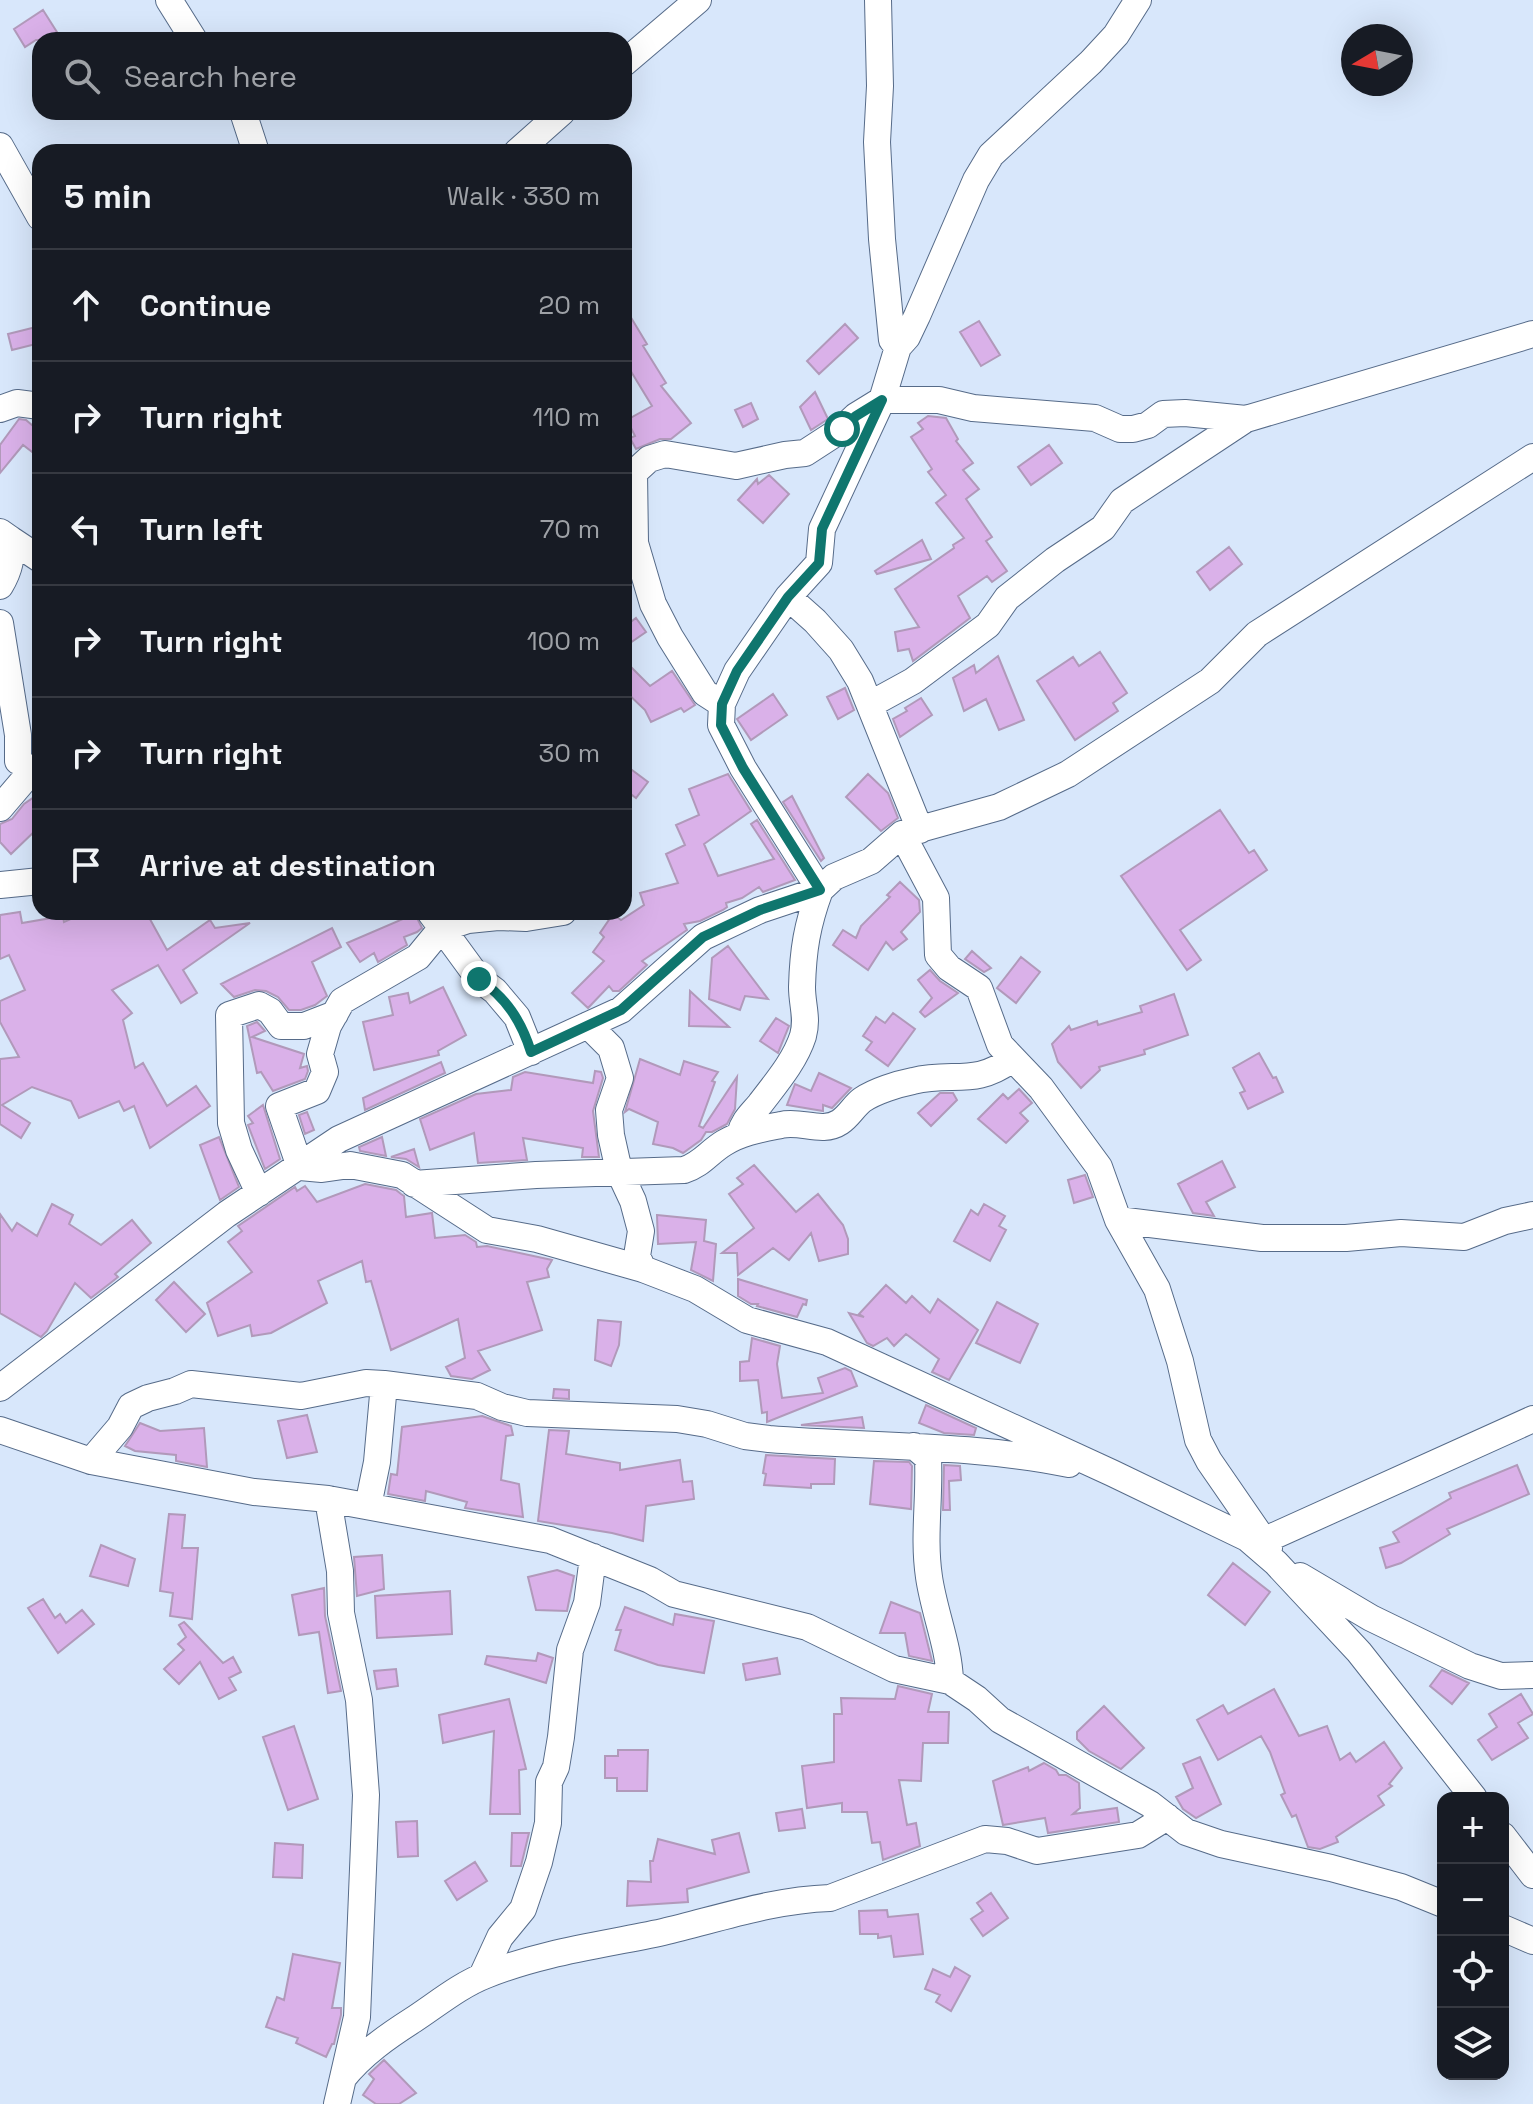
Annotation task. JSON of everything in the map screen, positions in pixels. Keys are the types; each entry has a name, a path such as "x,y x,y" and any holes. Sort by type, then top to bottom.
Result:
{"street":[{"path":"169,0 189,32"},
{"path":"632,56 698,0"},
{"path":"820,890 743,768 721,725 722,704 737,671 788,597 819,563 822,529 882,400 898,347 917,316 976,180 991,155 1116,35 1138,0"},
{"path":"877,1 880,86 877,142 882,239 892,340 898,347"},
{"path":"246,120 253,144"},
{"path":"526,144 553,120"},
{"path":"0,146 32,203"},
{"path":"871,704 913,681 988,625 1007,598 1055,560 1103,528 1122,501 1246,419 1533,334"},
{"path":"632,474 649,459 665,454 736,466 805,453 882,400 939,400 973,408 1095,418 1120,429 1148,425 1163,414 1246,419"},
{"path":"0,409 17,403 32,405"},
{"path":"0,1388 227,1214 339,1139 621,1010 703,937 760,910 820,890 834,877 871,861 911,832 999,807 1068,774 1210,681 1257,634 1533,457"},
{"path":"632,510 635,543 653,604 705,693 722,704"},
{"path":"5,536 32,554"},
{"path":"0,586 10,570 12,555 5,536"},
{"path":"788,597 841,650 871,704 911,832 936,898 938,955 949,968 979,988 1000,1045 1041,1088 1099,1167 1118,1220 1157,1289 1177,1351 1198,1440 1209,1461 1270,1552 1359,1652 1469,1792"},
{"path":"0,623 23,760 0,808"},
{"path":"0,885 32,882"},
{"path":"740,1134 745,1119 758,1107 792,1061 801,1041 807,1020 802,993 807,925 820,890"},
{"path":"435,921 468,920"},
{"path":"435,921 479,979 495,991 517,1017 531,1052"},
{"path":"300,1167 279,1106 317,1091 325,1072 320,1054 328,1026 342,1001 418,957 435,921"},
{"path":"259,1193 239,1150 231,1123 229,1015 259,1005 270,1011 281,1026 304,1026 335,1014"},
{"path":"588,1025 611,1048 620,1078 609,1110 611,1135 619,1171 633,1201 641,1231 637,1256 643,1269"},
{"path":"414,1184 684,1170 697,1166 720,1145 740,1134 793,1122 821,1128 840,1123 862,1100 912,1081 936,1077 966,1079 996,1071 1012,1059"},
{"path":"300,1167 322,1169 350,1165 402,1175 487,1230 537,1239 643,1269 695,1289 747,1320 827,1342 1247,1538 1371,1618 1470,1666 1501,1676 1533,1675"},
{"path":"1118,1220 1262,1238 1346,1238 1401,1233 1464,1237 1505,1221 1533,1215"},
{"path":"91,1461 120,1427 131,1406 191,1384 301,1396 366,1383 477,1396 527,1413 677,1419 769,1439 1024,1455 1112,1473"},
{"path":"368,1506 377,1462 384,1384"},
{"path":"1270,1552 1533,1419"},
{"path":"0,1430 91,1461 254,1492 328,1499 550,1540 650,1580 674,1594 807,1627 894,1669 950,1681 977,1699 1000,1720 1150,1804 1186,1832 1221,1844 1401,1887 1437,1902"},
{"path":"914,1446 928,1458 924,1537 929,1579 950,1659 950,1681"},
{"path":"328,1499 340,1571 341,1613 359,1700 366,1795 357,2017 337,2104"},
{"path":"482,1976 500,1937 523,1909 539,1862 548,1823 549,1782 556,1767 561,1737 570,1650 587,1603 593,1557"},
{"path":"343,2078 391,2034 482,1976 523,1961 715,1917 830,1898 985,1839 1007,1841 1037,1851 1138,1835 1167,1817"},
{"path":"1509,1843 1532,1872"},
{"path":"1509,1931 1533,1941"}],"building":[{"path":"43,10 57,32 32,32 32,43 25,47 14,29"},
{"path":"632,319 647,344 643,346 666,383 661,386 691,423 671,439 660,439 636,449 632,442 635,436 632,417 652,406 632,373"},
{"path":"979,321 1000,355 981,366 960,332"},
{"path":"845,324 858,338 819,374 807,361"},
{"path":"32,328 32,345 12,350 8,334"},
{"path":"815,392 828,419 811,430 800,407"},
{"path":"751,403 758,419 743,427 735,410"},
{"path":"928,416 946,418 958,439 956,441 973,463 963,470 979,489 966,499 992,537 986,541 1007,571 992,582 987,576 958,596 970,618 913,661 909,649 898,651 895,632 919,627 895,589 964,538 936,503 946,495 928,472 932,469 911,437 923,429 918,423"},
{"path":"19,419 32,425 32,452 23,445 0,473 0,445"},
{"path":"1049,445 1062,463 1031,485 1018,467"},
{"path":"769,475 789,494 763,523 738,500 757,479 758,484"},
{"path":"922,540 931,559 877,574 875,571"},
{"path":"1229,547 1242,564 1210,590 1197,572"},
{"path":"636,618 646,632 632,642 632,621"},
{"path":"1100,652 1127,693 1113,703 1118,711 1075,740 1037,681 1073,657 1079,666"},
{"path":"998,656 1024,720 999,730 986,699 964,711 953,678 974,665 976,673"},
{"path":"632,668 650,686 672,671 695,705 684,712 681,708 651,722 645,710 632,698"},
{"path":"845,688 854,710 838,719 827,697"},
{"path":"773,694 787,715 751,740 737,719"},
{"path":"921,698 932,715 900,737 893,719"},
{"path":"632,770 648,782 636,798 632,795"},
{"path":"728,774 751,811 704,844 718,876 774,859 751,824 757,820 795,880 763,892 759,887 742,898 726,903 727,907 723,910 700,921 684,924 687,930 642,961 647,965 619,991 613,991 609,986 588,1008 572,993 604,961 593,952 604,937 600,933 609,920 632,920 632,913 644,905 640,893 678,883 666,854 685,845 676,825 699,815 689,789"},
{"path":"868,774 888,793 898,818 881,831 846,797"},
{"path":"792,796 824,858 821,861 783,802"},
{"path":"32,798 32,834 11,854 0,842 0,824 12,819"},
{"path":"1220,810 1249,853 1254,850 1267,870 1180,930 1201,960 1187,970 1121,876"},
{"path":"900,882 919,900 920,912 901,932 907,939 893,950 886,942 868,970 833,945 843,930 856,938 861,926 890,897 887,895"},
{"path":"20,912 22,923 40,920 150,920 167,950 210,920 215,928 250,923 183,970 197,993 181,1003 158,965 112,990 132,1013 123,1020 135,1068 143,1063 167,1106 196,1086 210,1106 150,1148 134,1106 124,1111 119,1101 79,1118 71,1101 32,1087 2,1105 30,1123 21,1138 0,1124 0,1059 19,1057 0,1022 0,1001 25,990 9,955 0,959 0,915"},
{"path":"401,920 418,920 422,928 404,937 407,945 378,962 374,953 360,962 347,943"},
{"path":"332,928 341,947 312,962 327,996 315,1005 289,1010 278,997 266,991 255,990 234,997 221,984"},
{"path":"728,946 768,999 745,996 740,1010 709,999 712,958"},
{"path":"972,951 991,968 984,972 965,959"},
{"path":"1021,957 1040,972 1016,1003 997,988"},
{"path":"930,970 958,993 925,1017 920,1012 932,998 918,980"},
{"path":"443,987 466,1035 438,1051 439,1055 374,1070 363,1022 393,1015 389,997 408,993 410,1003"},
{"path":"690,991 729,1027 689,1026"},
{"path":"1174,994 1188,1035 1144,1050 1145,1054 1099,1067 1100,1070 1081,1088 1058,1062 1052,1044 1069,1026 1071,1030 1097,1021 1098,1025 1142,1012 1140,1006"},
{"path":"893,1013 915,1029 888,1066 866,1050 872,1042 863,1036 876,1017 885,1023"},
{"path":"776,1018 789,1026 778,1053 760,1041"},
{"path":"257,1022 265,1031 252,1037 304,1054 300,1068 307,1066 305,1079 273,1091 261,1072 257,1073 247,1026"},
{"path":"1259,1053 1283,1092 1248,1109 1240,1093 1245,1091 1233,1068"},
{"path":"640,1059 680,1075 684,1061 718,1072 712,1081 715,1082 699,1126 703,1128 737,1077 735,1109 727,1124 706,1132 701,1140 683,1153 653,1144 658,1122 629,1109 625,1112"},
{"path":"441,1062 445,1073 365,1110 363,1098"},
{"path":"595,1071 601,1072 603,1078 593,1111 599,1157 582,1157 583,1148 523,1138 527,1160 478,1163 474,1133 430,1150 420,1119 476,1094 511,1090 513,1077 525,1072 593,1083"},
{"path":"819,1073 851,1088 832,1108 823,1105 823,1111 787,1105 795,1084 811,1091"},
{"path":"1019,1089 1032,1103 1020,1113 1028,1121 1006,1143 978,1119 1003,1094 1008,1099"},
{"path":"940,1093 953,1093 957,1100 931,1126 918,1113"},
{"path":"263,1105 280,1159 265,1169 248,1125 253,1123 248,1116"},
{"path":"307,1112 314,1130 305,1134 299,1115"},
{"path":"219,1137 239,1187 220,1200 200,1145"},
{"path":"382,1137 386,1156 360,1151 359,1147"},
{"path":"414,1149 419,1167 406,1159 391,1157"},
{"path":"1222,1161 1235,1187 1206,1202 1214,1216 1193,1213 1178,1184"},
{"path":"754,1165 796,1212 818,1194 843,1225 848,1239 848,1254 819,1261 811,1233 789,1260 773,1248 738,1275 737,1253 722,1253 754,1228 729,1194 743,1184 737,1178"},
{"path":"1085,1175 1093,1197 1074,1203 1068,1180"},
{"path":"365,1184 396,1190 404,1196 406,1217 432,1213 435,1238 465,1235 476,1242 477,1247 487,1246 552,1260 547,1269 549,1277 527,1282 542,1330 478,1351 490,1370 472,1379 451,1376 446,1367 465,1358 458,1319 391,1350 371,1281 366,1282 362,1261 318,1281 327,1303 271,1333 252,1336 250,1325 218,1336 207,1303 252,1272 228,1242 242,1231 238,1226 295,1187 297,1191 305,1186 317,1202"},
{"path":"52,1204 73,1215 69,1224 101,1245 132,1220 151,1243 115,1274 118,1277 91,1298 75,1283 41,1337 0,1313 0,1214 12,1231 17,1223 37,1236"},
{"path":"984,1204 1005,1216 999,1226 1006,1230 990,1261 954,1241 971,1210 978,1215"},
{"path":"657,1215 706,1220 704,1241 716,1244 713,1281 691,1270 696,1242 658,1244"},
{"path":"738,1279 807,1300 806,1305 803,1304 797,1317 751,1304 738,1296"},
{"path":"174,1282 205,1314 186,1332 156,1300"},
{"path":"886,1285 906,1303 912,1296 930,1313 938,1299 978,1330 949,1380 932,1372 939,1359 906,1334 894,1346 887,1338 873,1346 867,1343 849,1313 864,1317 859,1314"},
{"path":"997,1302 1038,1324 1020,1363 976,1343"},
{"path":"598,1320 621,1322 619,1345 611,1366 595,1360"},
{"path":"752,1338 780,1346 777,1364 782,1398 823,1393 818,1378 845,1368 851,1371 857,1386 767,1422 767,1412 762,1413 758,1380 740,1381 740,1362 749,1361"},
{"path":"554,1389 569,1390 569,1399 553,1398"},
{"path":"926,1405 976,1428 974,1435 944,1433 919,1423"},
{"path":"307,1415 317,1452 287,1458 278,1421"},
{"path":"482,1416 511,1426 513,1435 506,1436 501,1480 519,1484 523,1517 465,1508 467,1502 426,1491 425,1501 388,1494 391,1474 397,1475 402,1427"},
{"path":"862,1417 864,1428 801,1425"},
{"path":"140,1423 160,1431 204,1428 207,1467 176,1461 176,1455 135,1451 125,1446"},
{"path":"549,1430 569,1431 566,1454 620,1463 620,1470 680,1460 683,1482 692,1481 694,1499 646,1506 643,1541 538,1521"},
{"path":"766,1455 835,1459 834,1484 811,1484 811,1488 764,1485"},
{"path":"874,1461 909,1462 912,1466 911,1509 870,1504"},
{"path":"944,1465 960,1466 961,1480 949,1481 950,1510 943,1510"},
{"path":"1517,1465 1529,1494 1447,1529 1450,1534 1401,1563 1386,1568 1380,1548 1399,1542 1393,1532 1451,1498 1449,1493"},
{"path":"169,1514 185,1515 182,1548 198,1548 192,1619 170,1616 173,1593 160,1591"},
{"path":"101,1545 135,1559 128,1586 90,1576"},
{"path":"382,1555 384,1589 357,1596 354,1557"},
{"path":"1233,1563 1270,1592 1245,1625 1208,1595"},
{"path":"557,1570 574,1576 567,1611 536,1610 528,1577"},
{"path":"324,1588 325,1616 341,1691 328,1693 319,1632 299,1635 292,1595"},
{"path":"450,1591 452,1634 377,1638 375,1596"},
{"path":"43,1599 55,1618 60,1614 66,1623 82,1610 94,1624 58,1653 28,1608"},
{"path":"891,1602 920,1613 932,1661 909,1656 905,1633 880,1633"},
{"path":"625,1607 673,1625 675,1614 714,1621 704,1673 658,1665 615,1650 621,1630 616,1630"},
{"path":"184,1622 223,1663 233,1657 241,1672 229,1678 236,1690 219,1699 200,1662 179,1684 164,1669 184,1650 178,1644 186,1637 179,1625"},
{"path":"538,1653 553,1658 546,1683 485,1664 487,1656 536,1661"},
{"path":"777,1658 780,1674 746,1680 743,1664"},
{"path":"396,1669 398,1686 377,1689 374,1671"},
{"path":"1442,1670 1469,1683 1452,1704 1430,1686"},
{"path":"898,1686 932,1694 928,1712 949,1712 948,1743 923,1743 921,1781 899,1780 907,1825 916,1823 920,1846 883,1860 880,1842 872,1843 867,1812 842,1812 842,1803 807,1808 802,1766 834,1762 834,1714 842,1714 841,1698 895,1699"},
{"path":"1274,1689 1299,1736 1327,1726 1340,1760 1350,1753 1356,1762 1384,1742 1402,1768 1389,1784 1392,1786 1378,1796 1384,1805 1336,1837 1338,1842 1320,1849 1308,1847 1296,1815 1292,1817 1281,1795 1285,1793 1270,1752 1261,1736 1218,1760 1197,1720 1223,1705 1228,1714"},
{"path":"1521,1694 1533,1714 1518,1723 1528,1738 1492,1760 1478,1740 1497,1727 1489,1714"},
{"path":"509,1699 526,1769 519,1770 520,1814 490,1814 494,1731 443,1743 439,1715"},
{"path":"1104,1706 1144,1748 1121,1769 1089,1751 1077,1739 1077,1732"},
{"path":"294,1726 318,1799 288,1810 263,1737"},
{"path":"618,1750 648,1750 647,1791 617,1791 617,1778 605,1778 605,1756 618,1756"},
{"path":"1200,1757 1221,1804 1196,1818 1183,1809 1176,1797 1193,1788 1183,1764"},
{"path":"1044,1763 1059,1775 1066,1775 1079,1783 1080,1808 1073,1814 1117,1808 1119,1822 1048,1833 1045,1818 1003,1825 993,1781 1028,1767 1029,1771"},
{"path":"802,1809 805,1828 779,1831 776,1813"},
{"path":"417,1821 418,1856 398,1857 396,1822"},
{"path":"512,1833 529,1833 521,1866 511,1866"},
{"path":"739,1833 749,1872 687,1889 688,1902 627,1906 628,1881 651,1882 650,1861 653,1861 658,1839 715,1854 712,1840"},
{"path":"275,1843 303,1845 302,1878 273,1877"},
{"path":"475,1862 487,1881 457,1900 445,1881"},
{"path":"991,1893 1008,1918 983,1936 971,1919 983,1911 977,1903"},
{"path":"887,1910 888,1917 918,1914 923,1954 894,1957 891,1936 878,1938 878,1934 860,1934 859,1911"},
{"path":"293,1954 340,1963 332,2008 341,2008 341,2015 334,2044 326,2057 296,2043 298,2038 266,2027 277,1997 284,2000"},
{"path":"955,1967 970,1976 951,2011 936,2002 940,1995 925,1989 933,1969 950,1977"},
{"path":"384,2060 416,2093 399,2104 376,2104 363,2095 374,2079 369,2074"}],"route":[{"path":"479,979 495,991 517,1017 531,1052 621,1010 703,937 760,910 820,890 743,768 721,725 722,704 737,671 796,585 819,563 822,529 882,400 842,429"}]}
